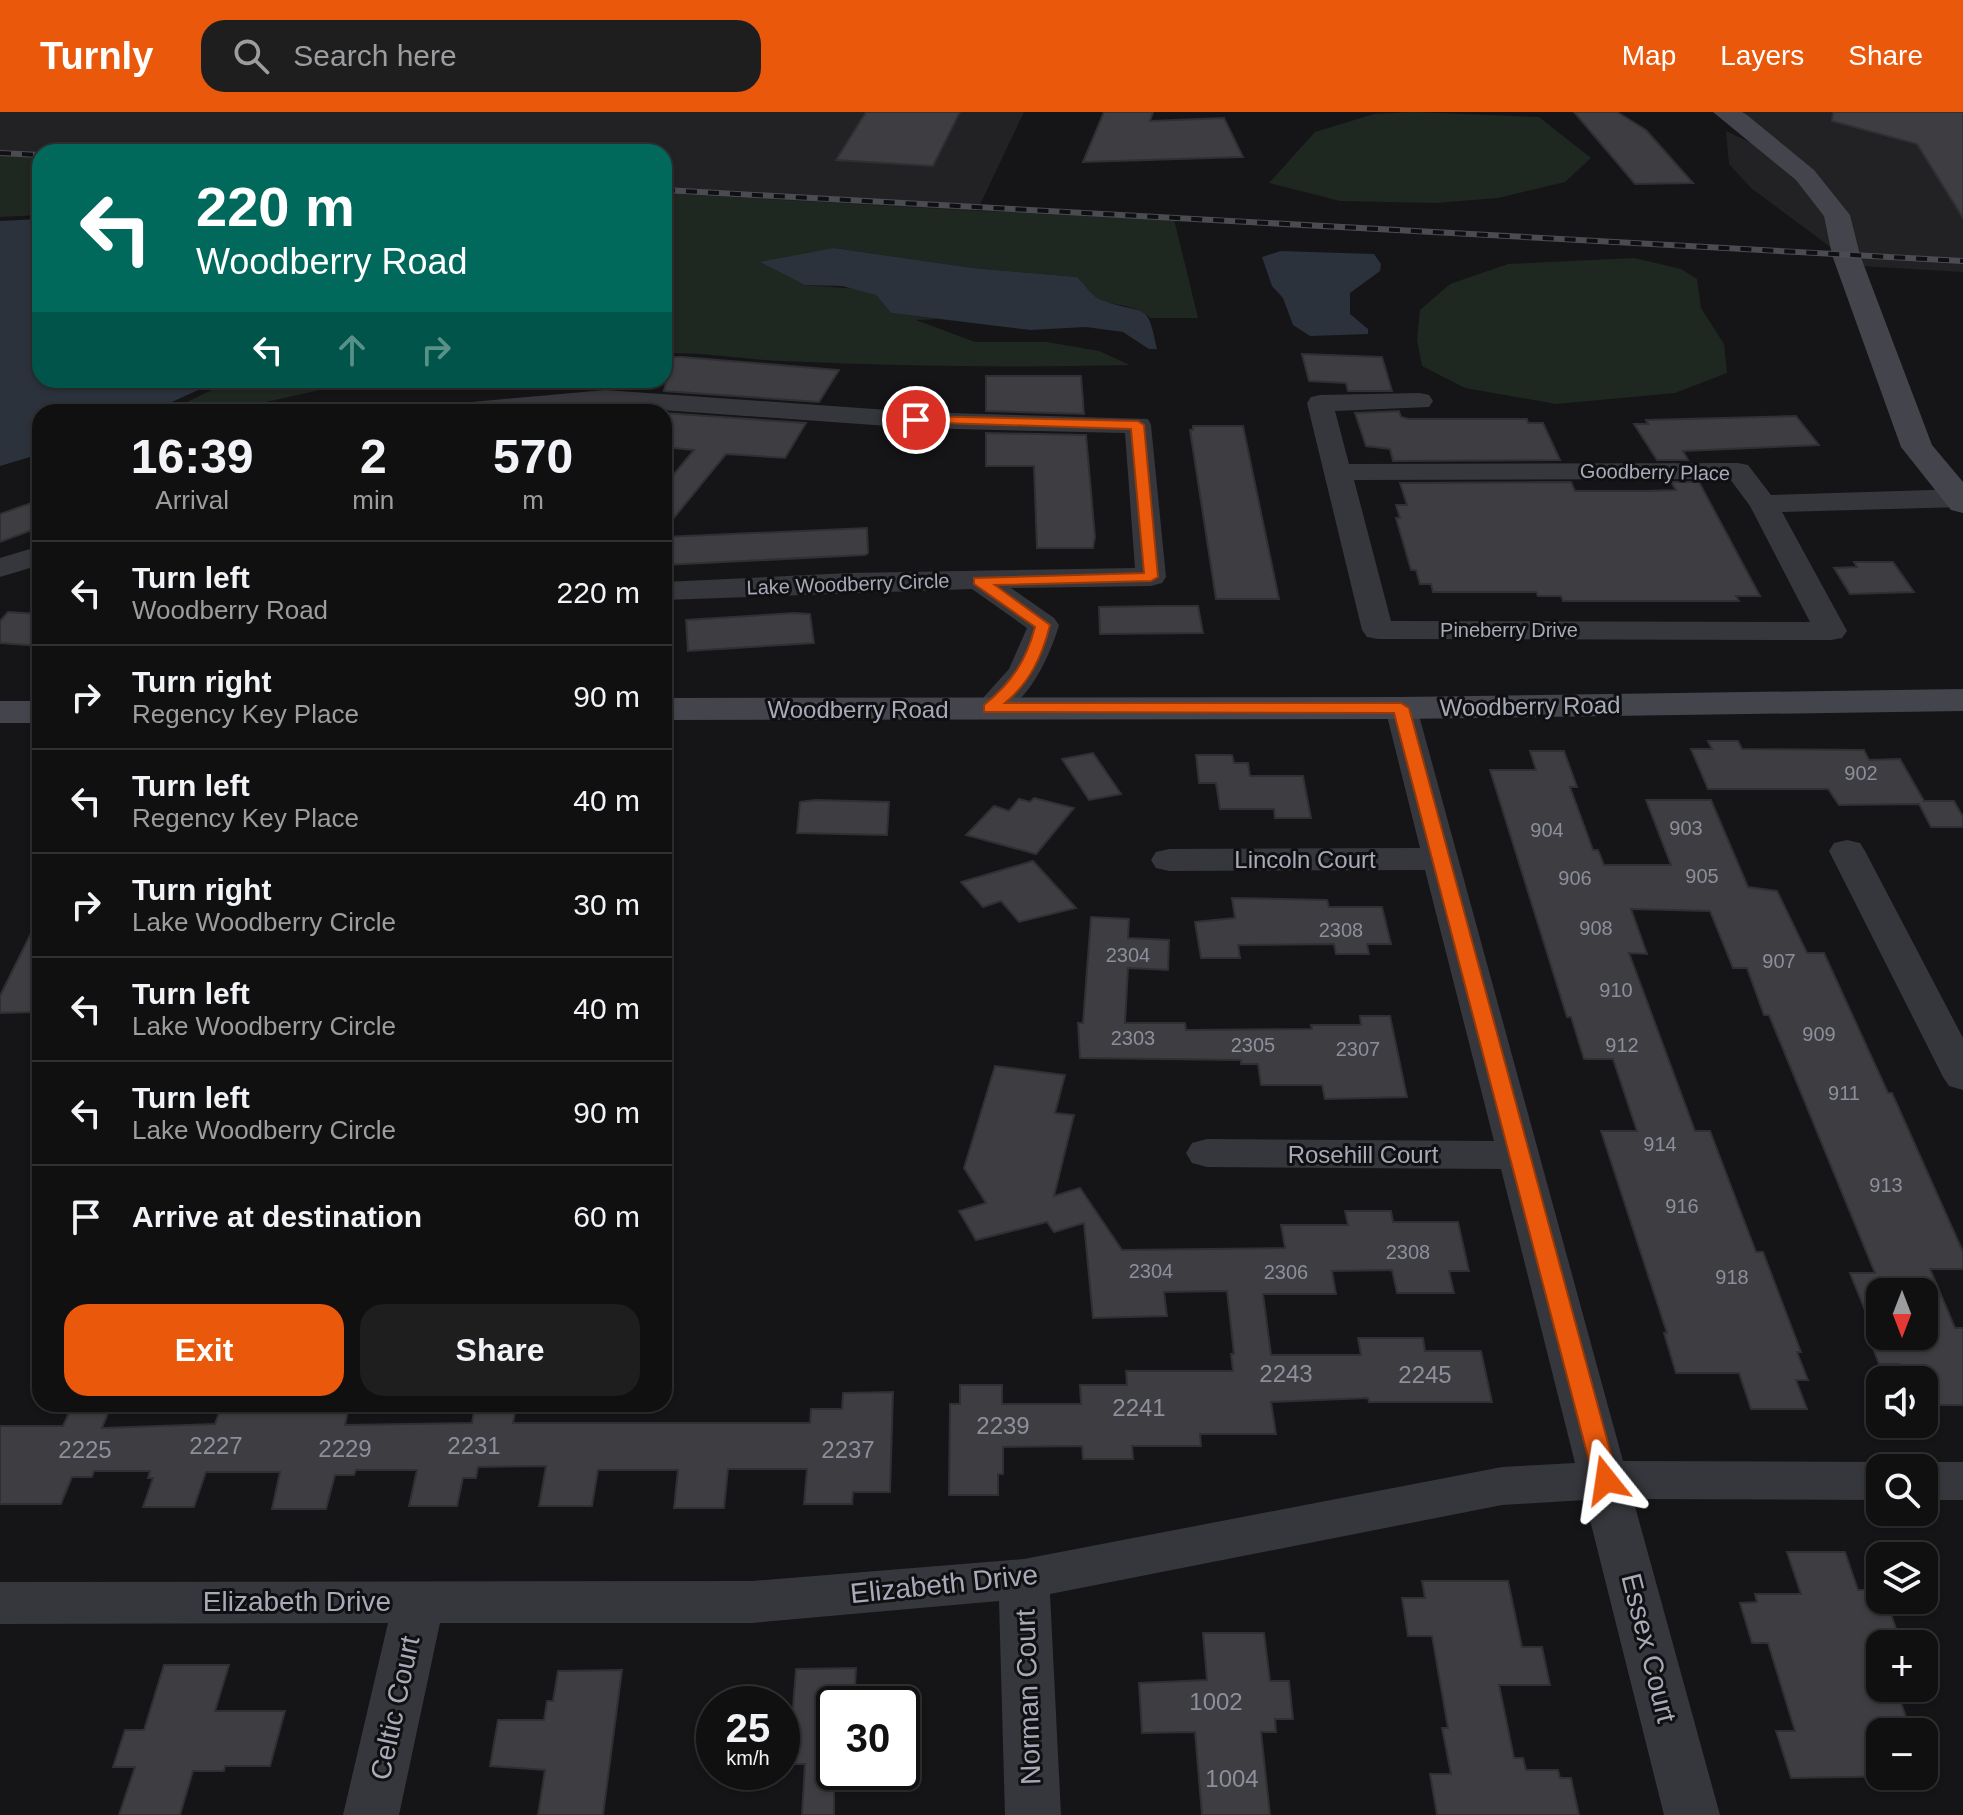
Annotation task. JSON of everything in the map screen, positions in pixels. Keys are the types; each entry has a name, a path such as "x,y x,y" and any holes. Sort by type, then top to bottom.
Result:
{"street":[{"path":"1703,112 1765,144"},
{"path":"1725,112 1805,175 1837,215 1846,255 1917,447 1961,500"},
{"name":"Lake Woodberry Circle","path":"539,404 605,398 916,420 1138,425 1151,577 849,582 672,591"},
{"name":"Pineberry Drive","path":"1420,401 1320,403 1378,630 1831,631 1763,504"},
{"name":"Goodberry Place","path":"1337,472 1738,471 1763,504"},
{"path":"1763,504 1961,500"},
{"path":"0,568 32,558"},
{"path":"980,581 1043,625 1036,653 1017,685 990,708"},
{"name":"Woodberry Road","path":"672,709 1401,708 1963,700"},
{"name":"Essex Court","path":"1401,708 1692,1815"},
{"path":"0,712 32,712"},
{"path":"1847,851 1963,1077"},
{"name":"Lincoln Court","path":"1169,860 1441,859"},
{"name":"Rosehill Court","path":"1207,1153 1519,1155"},
{"name":"Elizabeth Drive","path":"0,1603 752,1602 1024,1579 1502,1486 1606,1480 1866,1481"},
{"path":"1938,1481 1963,1481"},
{"name":"Norman Court","path":"1024,1579 1033,1815"},
{"name":"Celtic Court","path":"371,1815 419,1601"}],"shaded area":[{"path":"0,112 1024,112 977,211 672,193 672,144 32,144 32,156 0,154"},
{"path":"1413,112 1539,117 1591,158 1565,182 1498,198 1435,203 1340,201 1269,183 1315,132 1374,114"},
{"path":"1736,112 1963,112 1963,272 1861,266 1848,216"},
{"path":"1726,131 1756,145 1795,176 1826,215 1833,249 1751,188 1729,164"},
{"path":"0,154 32,156 32,215 0,217"},
{"path":"672,193 977,211 1173,215 1198,318 1150,318 1133,308 1101,300 1077,277 973,268 834,248 805,285 859,289 876,295 891,313 939,319 916,320 975,342 1047,342 1099,351 1130,365 867,364 672,353"},
{"path":"32,219 32,388 202,388 168,404 32,404 32,456 0,466 0,221"},
{"path":"834,248 973,268 1077,277 1099,299 1147,316 1157,349 1149,349 1123,332 1086,327 1030,330 891,313 876,295 842,286 805,285 760,262"},
{"path":"1281,251 1374,254 1381,264 1380,271 1350,293 1350,314 1368,329 1368,334 1310,336 1293,325 1283,298 1272,286 1262,257"},
{"path":"1634,258 1681,269 1697,279 1701,308 1724,344 1727,373 1675,393 1556,404 1465,388 1422,366 1417,340 1420,310 1450,284 1508,264"},
{"path":"216,388 328,388 257,404 187,402"}],"building":[{"path":"866,112 960,112 933,166 836,160"},
{"path":"1104,112 1153,112 1150,121 1224,118 1243,157 1083,162"},
{"path":"1574,112 1617,112 1646,130 1693,183 1635,184"},
{"path":"1833,112 1963,112 1963,218 1917,144 1832,121"},
{"path":"1302,354 1382,357 1392,391 1348,391 1346,383 1309,381"},
{"path":"672,357 839,370 819,402 664,391 665,388 672,388"},
{"path":"986,376 1081,376 1084,414 986,411"},
{"path":"1399,411 1401,417 1409,419 1527,419 1528,423 1543,423 1560,460 1393,461 1390,449 1366,446 1355,413"},
{"path":"672,414 806,423 785,458 726,454 672,520 672,476 694,450 672,448"},
{"path":"1796,416 1819,445 1683,451 1688,460 1657,460 1634,424 1648,424 1646,420"},
{"path":"1193,426 1243,426 1279,599 1216,599 1190,430"},
{"path":"986,433 1086,435 1095,537 1093,548 1037,548 1034,466 986,466"},
{"path":"1571,482 1575,491 1644,491 1676,490 1671,482 1699,482 1760,596 1736,596 1739,601 1563,601 1561,596 1538,596 1536,592 1433,592 1431,584 1420,584 1416,570 1411,570 1396,518 1400,518 1396,505 1407,505 1400,483"},
{"path":"32,503 32,530 0,542 0,514"},
{"path":"867,528 868,553 672,565 672,537"},
{"path":"1854,562 1893,562 1914,592 1850,594 1834,568 1857,567"},
{"path":"1198,606 1203,633 1100,634 1099,607"},
{"path":"8,612 32,614 32,645 0,643 0,621"},
{"path":"810,614 814,643 688,651 686,620"},
{"path":"1708,741 1738,741 1742,749 1864,750 1869,760 1900,759 1924,801 1954,801 1963,817 1963,827 1931,827 1919,804 1839,805 1828,789 1708,789 1691,749 1712,749"},
{"path":"1530,751 1564,751 1577,787 1570,787 1593,850 1598,850 1604,865 1671,865 1646,800 1711,800 1748,887 1777,891 1807,953 1824,953 1888,1093 1892,1093 1963,1252 1963,1269 1930,1269 1934,1278 1866,1278 1866,1313 1850,1273 1875,1273 1769,1015 1764,1015 1747,968 1733,968 1710,911 1631,909 1647,954 1629,953 1695,1131 1710,1131 1756,1252 1763,1252 1801,1352 1797,1352 1808,1380 1796,1380 1807,1409 1751,1409 1739,1373 1676,1373 1664,1333 1667,1333 1601,1131 1637,1131 1613,1059 1584,1059 1571,1017 1567,1017 1490,770 1536,770"},
{"path":"1093,753 1121,794 1089,800 1062,759"},
{"path":"1196,755 1232,755 1234,763 1248,763 1250,776 1303,776 1311,818 1275,818 1274,809 1220,809 1216,783 1199,783"},
{"path":"1034,798 1074,808 1036,854 966,835 994,806 1009,811 1019,799 1030,802"},
{"path":"800,802 889,802 887,835 797,833"},
{"path":"1033,861 1076,908 1019,922 1001,901 983,907 961,882"},
{"path":"1232,898 1327,900 1329,907 1382,907 1391,944 1367,944 1369,954 1336,954 1334,944 1238,945 1240,958 1201,958 1195,922 1235,918"},
{"path":"1091,917 1129,919 1128,938 1169,940 1168,970 1128,968 1125,1023 1185,1023 1186,1030 1312,1029 1311,1025 1361,1025 1360,1016 1390,1016 1407,1097 1325,1099 1322,1085 1261,1085 1258,1064 1241,1064 1241,1060 1080,1058 1078,1023 1083,1023"},
{"path":"32,931 32,1012 0,1013 0,996"},
{"path":"995,1066 1065,1075 1055,1113 1074,1115 1054,1196 1080,1188 1122,1250 1285,1248 1281,1225 1348,1225 1345,1211 1391,1211 1393,1222 1458,1222 1469,1271 1449,1271 1454,1293 1397,1293 1392,1270 1332,1271 1336,1294 1263,1294 1271,1355 1361,1355 1358,1338 1423,1338 1425,1351 1481,1351 1492,1402 1369,1402 1368,1398 1271,1402 1276,1434 1200,1434 1201,1446 1132,1446 1133,1459 1083,1459 1082,1446 1003,1447 1003,1474 998,1474 998,1495 949,1495 950,1404 960,1404 960,1385 1002,1385 1002,1404 1081,1404 1080,1385 1127,1385 1126,1371 1233,1371 1227,1291 1164,1292 1167,1316 1093,1318 1084,1223 1054,1232 1047,1222 976,1240 959,1211 986,1203 964,1168"},
{"path":"1938,1288 1955,1328 1963,1328 1963,1405 1938,1405 1938,1366 1879,1364 1874,1350 1938,1350"},
{"path":"893,1392 890,1492 853,1492 852,1504 804,1504 807,1469 728,1469 724,1508 674,1508 678,1470 598,1470 592,1506 539,1506 546,1466 478,1467 476,1478 463,1478 457,1506 409,1506 417,1470 356,1470 354,1475 335,1475 326,1509 272,1509 280,1472 206,1472 194,1507 143,1507 153,1478 148,1478 150,1471 94,1471 92,1477 72,1477 61,1504 0,1504 0,1426 63,1426 69,1413 108,1413 102,1428 215,1424 219,1412 348,1412 345,1425 472,1423 474,1412 515,1412 513,1423 810,1423 811,1409 842,1409 843,1393"},
{"path":"1787,1552 1845,1552 1858,1590 1866,1590 1866,1614 1891,1614 1896,1630 1866,1630 1866,1702 1901,1702 1906,1718 1866,1718 1866,1777 1791,1778 1776,1731 1795,1731 1768,1643 1752,1643 1740,1603 1757,1602 1755,1594 1801,1594"},
{"path":"1422,1581 1508,1581 1522,1647 1542,1647 1550,1685 1499,1685 1514,1758 1523,1758 1526,1770 1558,1770 1560,1778 1571,1778 1579,1815 1437,1815 1430,1774 1451,1774 1442,1728 1448,1728 1432,1636 1408,1636 1402,1598 1425,1598"},
{"path":"1203,1633 1264,1633 1270,1681 1289,1681 1293,1719 1275,1719 1276,1732 1261,1732 1270,1815 1202,1815 1195,1732 1142,1733 1139,1683 1207,1680"},
{"path":"164,1665 229,1665 215,1711 285,1711 270,1766 225,1766 224,1771 193,1771 180,1815 119,1815 135,1767 113,1767 125,1730 144,1730"},
{"path":"856,1668 855,1686 816,1686 816,1790 834,1790 834,1815 802,1815 805,1764 800,1764 800,1686 795,1686 796,1669"},
{"path":"622,1670 603,1815 538,1815 545,1770 490,1766 498,1720 544,1720 547,1701 553,1701 558,1671"}],"railway":[{"path":"0,153 32,155"},
{"path":"672,190 1963,261"}],"route":[{"path":"916,420 1138,425 1151,577 980,581 1043,625 1036,653 1017,685 990,708 1401,708 1606,1480"}]}
